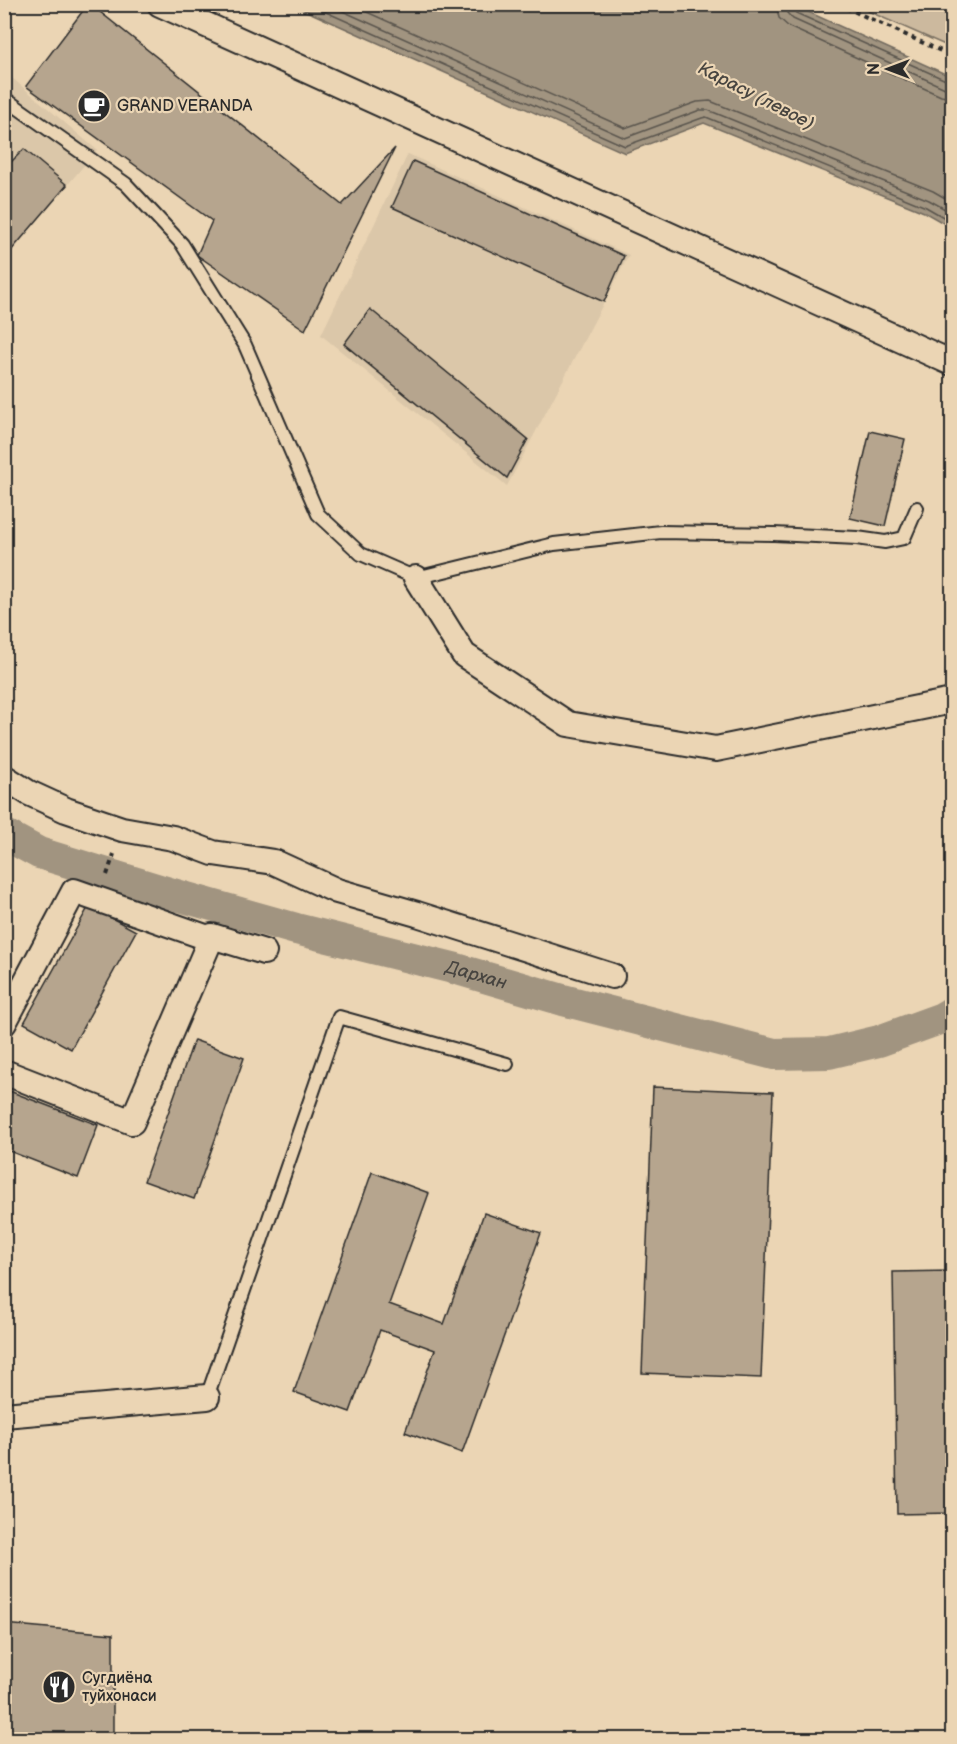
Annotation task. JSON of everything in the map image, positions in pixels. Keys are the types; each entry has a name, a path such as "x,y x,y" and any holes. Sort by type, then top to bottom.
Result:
{"street":[{"path":"160,4 952,363"},
{"path":"416,578 464,655 568,724 716,749 952,701"},
{"path":"4,777 29,793 66,810 122,829 173,838 213,853 274,862 337,891 612,976"},
{"path":"4,1023 74,891 211,939"},
{"path":"4,1072 132,1122 212,936 264,952"},
{"path":"4,1415 207,1397"}],"lane":[{"path":"4,98 126,184 182,244 245,345 318,514 361,554 416,578 554,544 661,532 774,534 856,538 885,542 904,538 916,508"},
{"path":"207,1397 339,1017 507,1064"}],"path":[{"path":"838,4 952,56"},
{"path":"100,899 122,829"}],"shaded area":[{"path":"854,5 952,5 952,48"},
{"path":"5,72 97,150 5,259"},
{"path":"408,154 629,255 507,486 321,335"}],"water":[{"name":"Карасу (левое)","path":"293,5 793,5 952,77 952,228 924,212 704,123 625,153"}],"building":[{"path":"88,4 342,205 395,148 305,330 197,255 212,221 26,86"},
{"path":"24,149 67,185 4,259 4,169"},
{"path":"413,161 624,256 604,302 392,207"},
{"path":"370,309 528,439 507,478 344,344"},
{"path":"870,431 905,439 885,526 850,518"},
{"path":"89,906 136,931 71,1049 24,1023"},
{"path":"194,1040 244,1058 194,1199 144,1181"},
{"path":"653,1087 773,1092 761,1378 642,1373"},
{"path":"4,1089 98,1125 78,1178 4,1149"},
{"path":"372,1172 429,1193 389,1304 444,1324 484,1213 541,1233 462,1453 405,1432 435,1350 380,1330 350,1412 294,1392"},
{"path":"952,1271 952,1513 897,1514 893,1272"},
{"name":"Сугдиёна туйхонаси","path":"4,1624 113,1634 113,1740 4,1740"}],"waterway":[{"name":"Дархан","path":"4,834 39,853 166,892 296,929 457,969 563,1000 774,1054 829,1053 879,1041 942,1018 952,1012"}],"place":[{"name":"GRAND VERANDA","path":"94,106"},
{"name":"Сугдиёна туйхонаси","path":"59,1687"}]}
